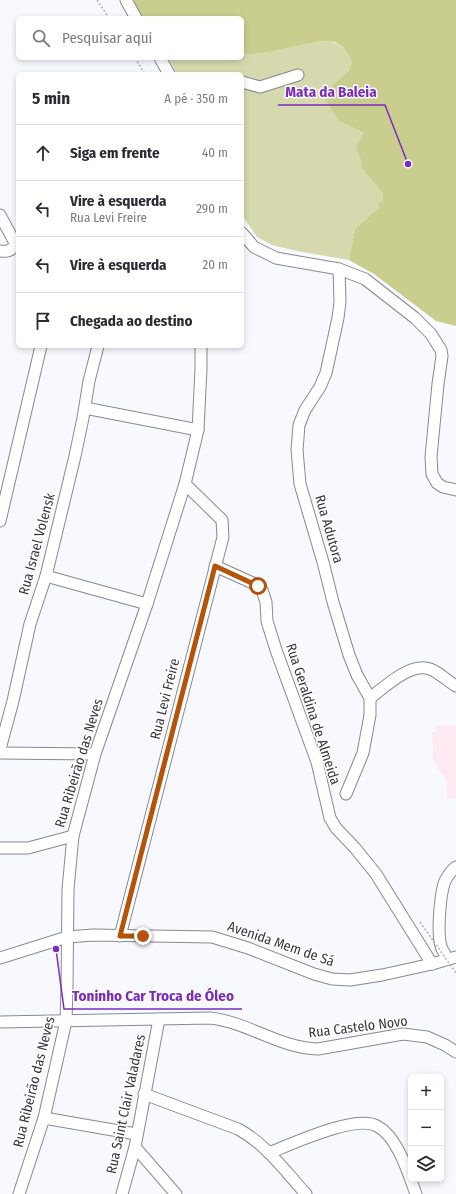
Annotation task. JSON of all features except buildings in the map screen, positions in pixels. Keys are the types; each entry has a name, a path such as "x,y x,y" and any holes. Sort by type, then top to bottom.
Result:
{"street":[{"path":"126,0 135,16"},
{"path":"161,60 168,72"},
{"path":"244,83 260,87 298,75"},
{"path":"2,219 16,229"},
{"path":"0,250 11,250 15,243 2,219"},
{"path":"244,235 254,247 276,258 339,269 365,279 415,318 431,334 441,350 442,356 431,457 432,474 437,483 443,487 456,490"},
{"name":"Rua Adutora","path":"339,269 340,302 326,373 320,387 305,410 299,425 297,450 300,484 333,602 349,655 357,675 370,698"},
{"path":"0,522 41,348"},
{"name":"Rua Israel Volensk","path":"0,750 30,624 46,576 97,348"},
{"name":"Rua Ribeirão das Neves","path":"19,1194 44,1118 66,1021 68,889 73,836 95,754 147,604 185,484 198,430 202,369 201,348"},
{"path":"85,408 198,430"},
{"name":"Rua Levi Freire","path":"120,936 223,536 222,520 185,484"},
{"name":"Rua Geraldina de Almeida","path":"215,566 254,584 262,590 266,602 267,621 276,650 317,762 330,818 336,828 355,848 376,874 432,964"},
{"path":"46,576 147,604"},
{"path":"346,794 363,754 370,715 370,698 405,673 415,668 430,669 456,686"},
{"path":"0,753 95,754"},
{"path":"0,848 28,848 73,836"},
{"path":"452,958 441,946 439,931 443,890 446,879 456,867"},
{"name":"Avenida Mem de Sá","path":"0,958 67,937 212,937 248,948 314,974 332,979 350,980 382,975 452,958"},
{"name":"Rua Castelo Novo","path":"0,1022 210,1018 220,1019 287,1045 305,1049 318,1049 403,1034 427,1037 456,1052"},
{"name":"Rua Saint Clair Valadares","path":"122,1194 135,1147 136,1134 158,1019"},
{"path":"144,1094 248,1134 269,1153 306,1194"},
{"path":"44,1118 136,1134"},
{"path":"269,1153 318,1134 357,1122 370,1123 378,1126 388,1135 405,1164 416,1194"},
{"path":"135,1147 176,1194"}],"path":[{"path":"97,0 108,16"},
{"path":"135,60 144,72"},
{"path":"420,922 456,973"}],"shaded area":[{"path":"456,725 456,799 447,799 447,782 433,761 432,732 436,731 437,726"}],"green space":[{"path":"131,0 456,0 456,326 436,321 374,274 349,260 355,229 379,207 379,203 383,201 383,194 360,166 362,163 356,147 364,133 339,121 322,95 349,71 352,63 343,47 335,42 321,41 269,52 244,55 244,16 139,16"},
{"path":"321,41 332,42 344,48 352,63 339,121 364,133 362,163 360,166 383,194 383,201 379,207 355,229 349,260 272,245 257,237 244,218 244,72 176,72 169,60 244,60 244,55 269,52"}],"place":[{"name":"Mata da Baleia","path":"408,164"},
{"name":"Toninho Car Troca de Óleo","path":"56,949"}],"route":[{"path":"143,936 120,936 215,566 258,586"}]}
